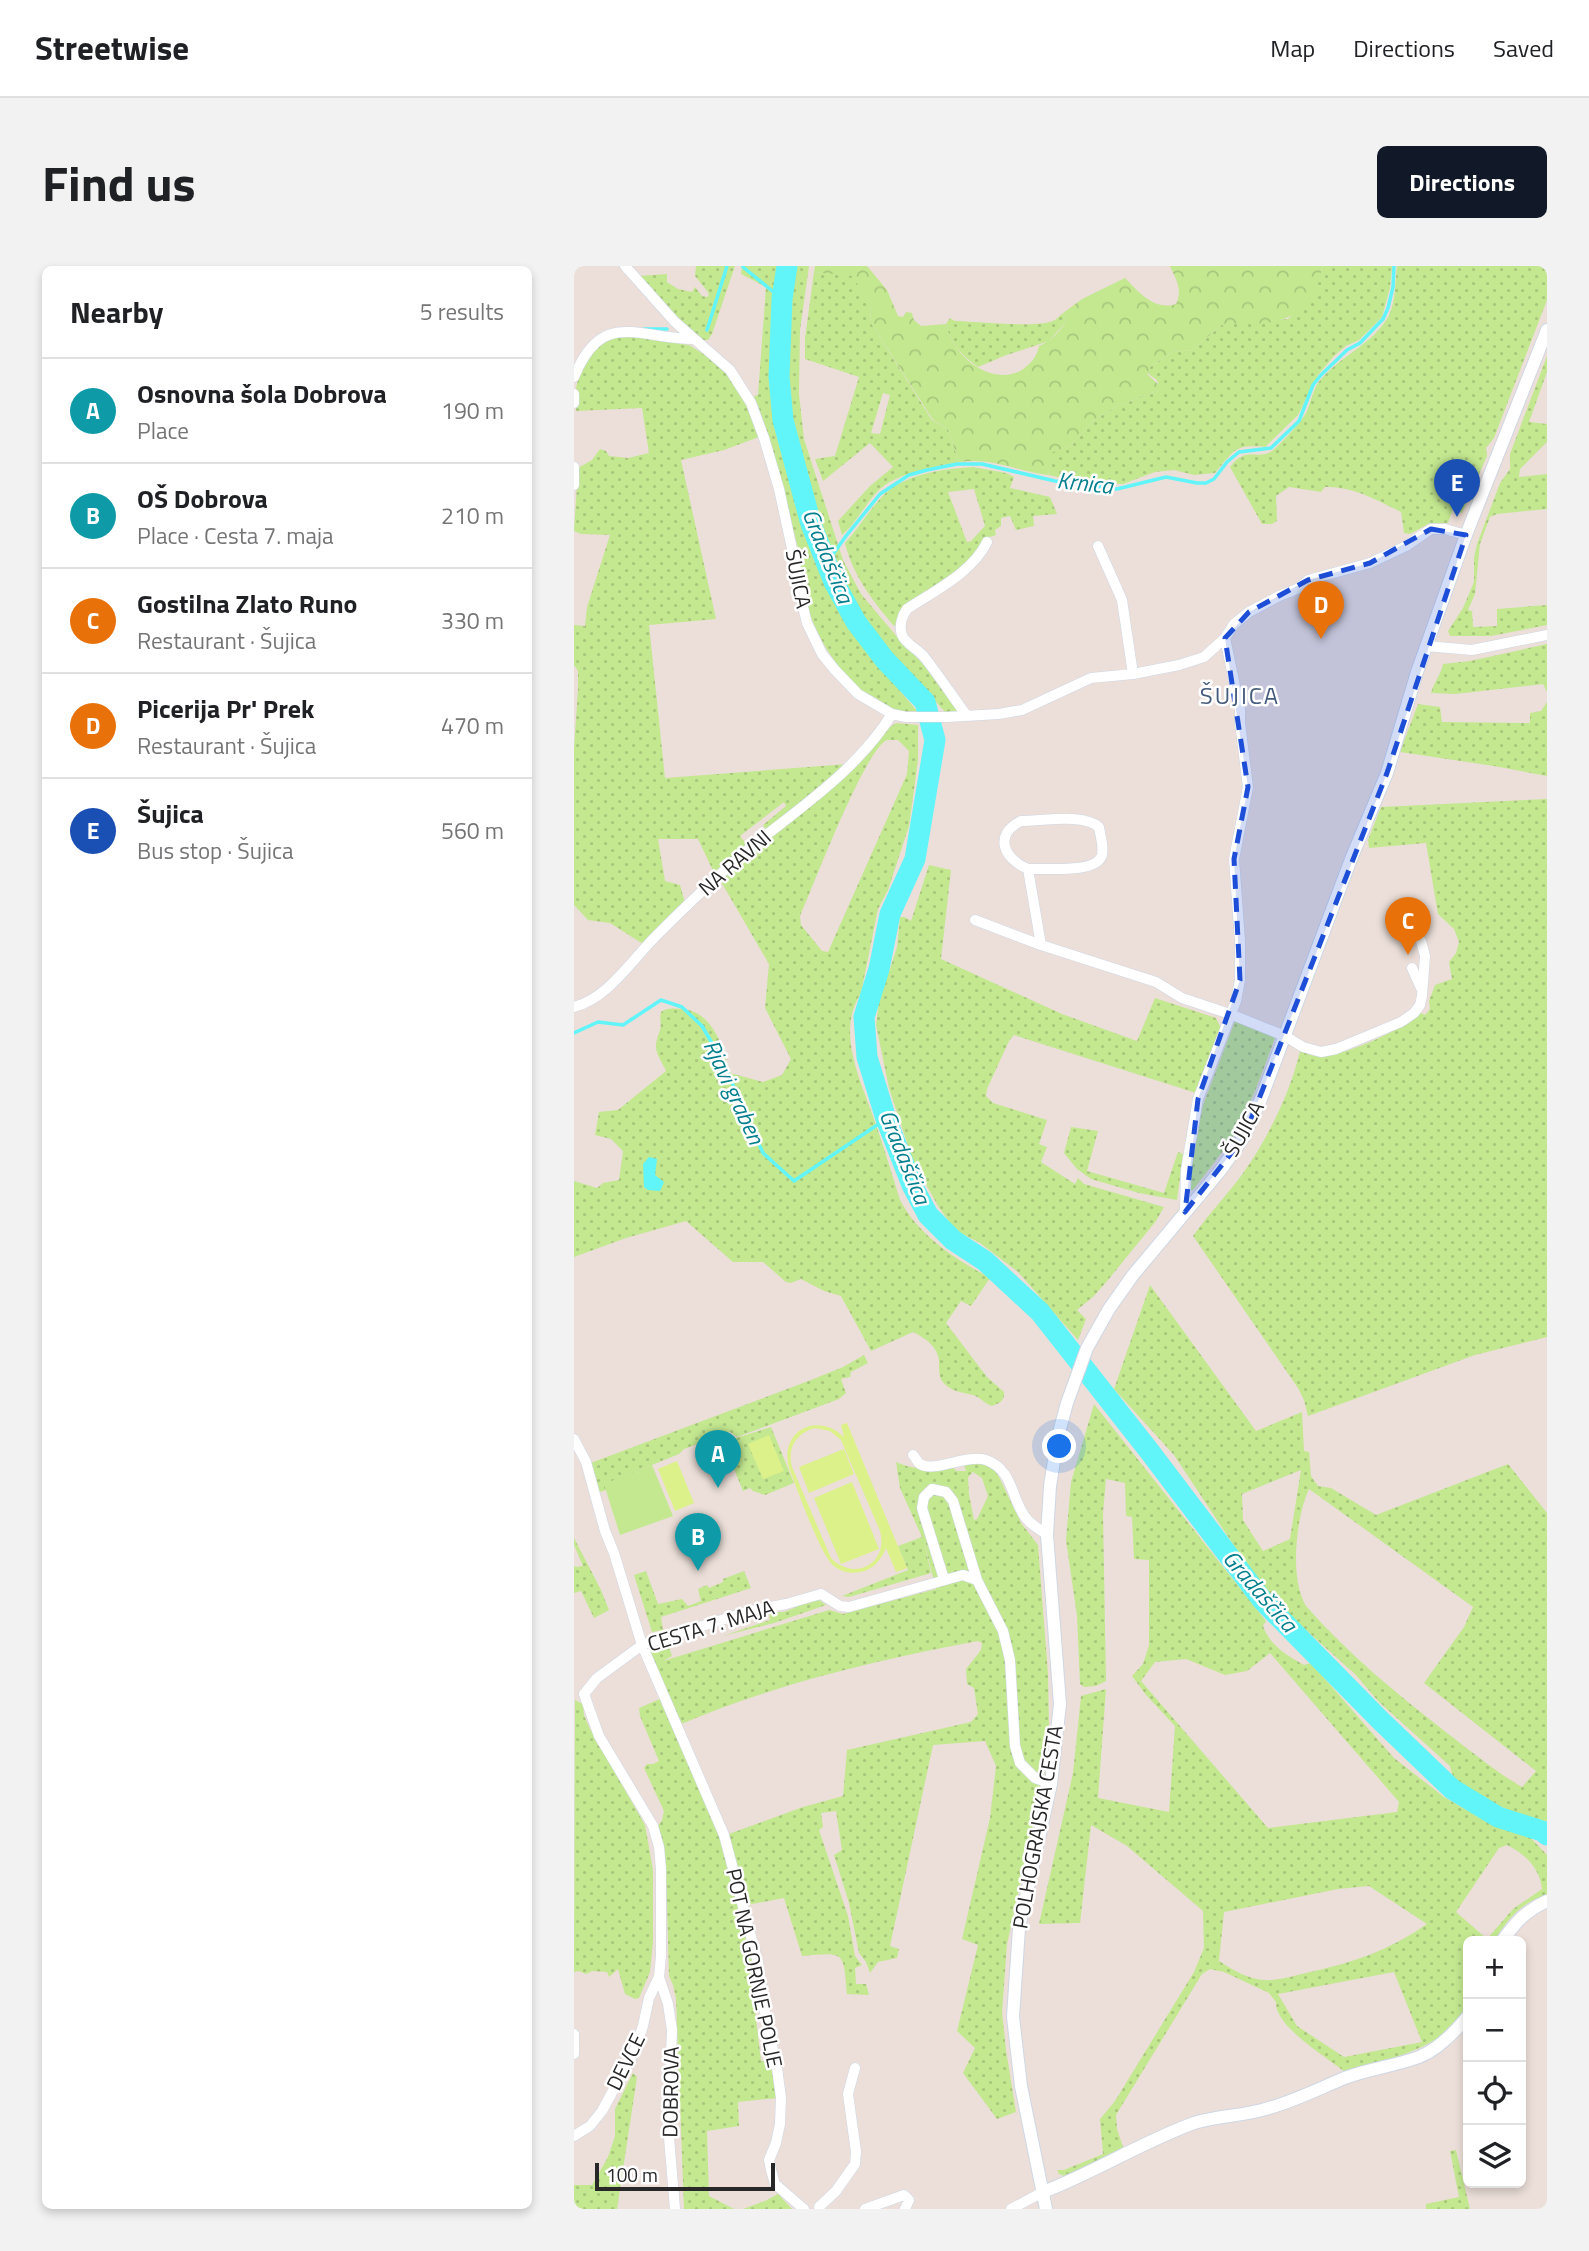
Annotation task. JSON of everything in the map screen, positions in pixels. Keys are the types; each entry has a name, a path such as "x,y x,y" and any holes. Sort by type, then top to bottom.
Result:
{"street":[{"name":"ŠUJICA","path":"625,266 693,339 730,370 751,403 779,489 804,611 822,654 859,694 892,715 967,716"},
{"name":"ŠUJICA","path":"1067,1403 1087,1348 1098,1327 1133,1275 1220,1171 1244,1137 1261,1099 1351,859 1387,773 1426,646 1466,535 1547,330"},
{"path":"574,377 585,353 596,341 609,333 632,332 693,339"},
{"path":"574,394 574,404"},
{"path":"574,467 574,485"},
{"path":"987,542 982,552 966,568 907,609 901,623 901,634 923,655 967,716 1022,710 1091,678 1133,674 1204,657 1225,638 1234,624 1249,612 1297,589 1308,580 1370,563 1406,546 1432,528 1466,535"},
{"path":"1098,546 1122,600 1133,674"},
{"path":"1426,646 1472,650 1547,635"},
{"name":"ŠUJICA","path":"1185,1212 1186,1170 1198,1099 1236,1000 1240,980 1241,941 1234,859 1248,787 1240,710 1225,638"},
{"name":"NA RAVNI","path":"574,1007 588,1002 614,981 655,937 718,877 824,791 862,756 892,715"},
{"path":"1081,819 1092,821 1099,827 1102,854 1098,862 1089,867 1028,869 1015,863 1004,844 1006,833 1013,825 1021,821 1081,819"},
{"path":"1028,869 1041,945"},
{"path":"975,920 1041,945 1156,982 1182,998 1230,1014 1285,1036 1303,1047 1321,1052 1336,1049 1408,1018 1420,1005 1424,956 1421,941"},
{"path":"1412,968 1421,989"},
{"name":"POLHOGRAJSKA CESTA","path":"1046,2209 1021,2086 1013,2017 1019,1928 1051,1784 1060,1704 1047,1535 1050,1486 1058,1436 1067,1403"},
{"name":"POT NA GORNJE POLJE","path":"574,1439 586,1462 642,1645 724,1835 758,1963 779,2088 780,2124 769,2160 771,2170 775,2183 804,2209"},
{"path":"913,1455 920,1464 927,1466 944,1465 970,1458 985,1460 998,1466 1025,1517 1047,1535"},
{"path":"944,1579 922,1508 927,1492 937,1489 946,1492 953,1501 977,1580 1003,1631 1010,1660 1016,1746 1020,1763 1035,1778 1051,1784"},
{"name":"CESTA 7. MAJA","path":"659,1977 662,1956 659,1847 653,1826 599,1735 579,1692 642,1645 750,1611 817,1594 825,1595 839,1606 849,1606 963,1575 977,1580"},
{"path":"1506,1936 1516,1921 1547,1901"},
{"name":"DEVCE","path":"574,2136 590,2126 602,2111 620,2078 643,2026 649,1998 659,1977"},
{"name":"DOBROVA","path":"659,1977 668,2004 672,2031 668,2126 674,2209"},
{"path":"1011,2209 1148,2141 1198,2122 1263,2110 1345,2078 1420,2056 1455,2032 1463,2022"},
{"path":"574,2034 574,2054"},
{"path":"820,2208 855,2164 856,2152 848,2094 855,2068"},
{"path":"865,2209 904,2195 909,2200 905,2209"}],"highlighted area":[{"path":"1431,529 1466,535 1387,773 1244,1137 1185,1212 1198,1099 1240,980 1234,859 1248,787 1225,638 1249,612 1308,580 1370,563"}],"green space":[{"path":"696,266 735,266 708,340 702,340 672,314 638,276 667,274 667,282 678,289 692,292 695,287 702,296 707,297 708,292 695,276"},
{"path":"742,266 779,266 771,368 773,408 814,560 835,603 867,652 917,711 899,711 864,693 838,665 810,615 798,547 767,431 754,396 758,395 766,287 741,274"},
{"path":"795,266 809,266 800,330 799,394 804,439 843,560 861,594 929,670 958,711 945,712 870,629 839,583 836,562 820,529 804,479 787,410 785,352"},
{"path":"815,266 867,266 887,290 898,316 903,317 906,312 912,313 914,320 921,326 946,324 956,347 974,365 985,371 1008,375 1027,366 1035,357 1039,346 1057,333 1066,322 1063,313 1082,299 1125,278 1154,303 1168,305 1176,304 1179,294 1170,266 1323,266 1314,293 1296,313 1274,322 1223,324 1192,350 1172,352 1150,367 1147,374 1161,387 1160,390 1115,407 1093,421 1070,446 1053,452 1048,457 1051,464 1048,475 983,461 959,462 948,429 933,420 871,323 870,303 852,276 814,272"},
{"path":"1323,266 1392,266 1390,288 1382,317 1359,340 1334,356 1318,375 1298,415 1265,447 1241,448 1226,459 1215,473 1194,475 1174,470 1155,472 1123,484 1081,482 1048,475 1051,464 1047,457 1052,452 1070,446 1093,421 1115,407 1160,390 1157,380 1147,373 1150,367 1172,352 1192,350 1223,324 1288,319 1314,292"},
{"path":"1397,266 1547,266 1547,300 1462,513 1453,509 1448,523 1430,523 1410,534 1404,533 1401,512 1364,495 1335,487 1325,487 1321,492 1289,487 1276,496 1277,521 1262,524 1230,467 1246,455 1261,455 1272,451 1305,415 1320,381 1380,328 1392,307"},
{"path":"814,272 852,275 870,303 871,323 932,420 948,429 959,462 915,472 885,485 842,535 838,521 870,486 893,467 870,443 823,481 815,459 835,456 859,377 805,359 805,338","holes":["883,393 890,395 880,434 871,433"]},
{"path":"1063,313 1066,322 1049,341 978,367 958,349 946,324 950,318 955,321 1007,324 1047,323"},
{"path":"627,335 689,345 716,362 744,399 759,437 724,450 681,460 716,619 649,625 665,778 848,764 767,831 763,825 786,806 784,802 740,836 749,847 715,875 698,839 658,839 665,881 680,885 685,903 643,944 610,923 588,920 574,905 574,749 578,671 574,665 574,625 585,626 587,607 610,535 581,534 574,531 578,468 592,460 600,449 606,451 609,456 628,458 649,453 642,408 576,411 576,388 582,363 599,342"},
{"path":"1547,356 1547,372 1529,422 1547,424 1547,442 1520,469 1519,477 1547,474 1547,509 1490,517 1480,544 1475,594 1468,610 1472,611 1473,627 1497,626 1497,609 1547,605 1547,625 1491,636 1450,636 1448,631 1463,608 1474,582 1477,544 1500,483 1510,469 1510,454"},
{"path":"973,467 1006,473 1014,477 1010,488 1050,497 1057,514 1033,516 1034,526 1016,530 1010,516 1001,518 1001,526 995,530 996,535 983,539 979,553 894,626 858,577 845,543 880,499 899,484 935,471","holes":["974,489 985,526 967,542 948,492"]},
{"path":"1547,644 1547,692 1543,684 1455,694 1431,693 1443,664 1470,661"},
{"path":"1547,702 1547,776 1400,752 1418,704 1440,707 1442,722 1530,723 1530,713 1541,711"},
{"path":"896,723 918,725 918,760 909,826 888,890 878,909 861,993 850,1025 853,1058 900,1200 908,1213 939,1245 990,1278 971,1306 961,1301 946,1323 987,1377 1004,1392 1002,1400 992,1406 976,1396 946,1385 940,1377 936,1351 922,1337 913,1332 871,1351 841,1296 801,1279 786,1282 763,1262 733,1262 686,1221 626,1238 574,1257 574,1181 597,1188 603,1183 619,1180 623,1151 611,1139 595,1135 599,1112 618,1110 666,1071 656,1047 661,1028 661,1012 683,1009 702,1017 720,1043 730,1073 763,1082 782,1075 791,1059 765,1008 769,964 720,880 860,762","holes":["887,740 898,740 909,751 907,774 828,952 822,951 801,925 800,916 840,820 866,767 877,749"]},
{"path":"1547,799 1547,1337 1475,1355 1308,1416 1298,1388 1193,1236 1241,1176 1260,1147 1284,1100 1300,1051 1323,1056 1350,1050 1376,1039 1401,1027 1421,1013 1425,1015 1430,1009 1429,1001 1435,985 1452,979 1449,962 1456,953 1459,942 1454,929 1438,914 1426,843 1369,848 1368,840 1381,807"},
{"path":"929,865 951,870 941,959 1062,1014 1137,1041 1155,998 1216,1018 1221,1028 1196,1093 1014,1035 987,1089 986,1096 993,1103 1047,1120 1039,1144 1047,1147 1041,1162 1075,1184 1078,1178 1084,1184 1164,1207 1156,1221 1108,1280 1077,1310 1086,1319 1078,1340 1018,1272 980,1243 955,1230 913,1161 889,1088 876,1025 880,994 897,947 900,917 911,921"},
{"path":"1235,1021 1275,1038 1235,1133 1193,1190 1190,1190 1190,1172 1203,1105"},
{"path":"1071,1127 1098,1131 1087,1171 1164,1193 1178,1152 1183,1154 1177,1200 1139,1193 1091,1179 1077,1169 1064,1153"},
{"path":"1150,1285 1256,1431 1302,1412 1304,1451 1309,1452 1311,1476 1318,1486 1331,1488 1376,1515 1508,1464 1547,1513 1547,1821 1499,1806 1456,1781 1450,1766 1378,1701 1356,1675 1297,1622 1258,1582 1174,1455 1114,1389","holes":["1301,1470 1290,1539 1263,1551 1243,1520 1242,1494","1309,1489 1473,1607 1464,1627 1424,1683 1536,1771 1522,1787 1484,1762 1391,1688 1339,1641 1306,1606 1297,1580 1296,1548 1304,1501"]},
{"path":"864,1355 868,1363 851,1372 850,1377 841,1379 846,1393 839,1399 737,1437 730,1432 684,1449 679,1454 605,1484 606,1490 597,1493 588,1464 811,1380"},
{"path":"1094,1404 1266,1621 1263,1626 1266,1633 1285,1654 1304,1665 1311,1663 1394,1758 1444,1797 1487,1822 1527,1834 1547,1855 1547,1895 1516,1912 1497,1936 1490,1936 1513,1909 1542,1889 1535,1868 1525,1857 1507,1845 1499,1848 1456,1912 1484,1936 1463,1936 1463,2012 1446,2032 1431,2042 1396,2057 1345,2072 1292,2031 1269,1993 1224,1972 1210,1969 1202,1974 1116,2115 1123,2147 1067,2177 1059,2174 1057,2170 1064,2170 1103,2154 1100,2119 1115,2101 1194,1972 1204,1948 1203,1911 1127,1846 1091,1825 1080,1923 1039,1924 1073,1773 1081,1696 1106,1689 1098,1798 1169,1812 1175,1726 1132,1676 1143,1664 1149,1645 1149,1560 1134,1559 1132,1517 1126,1516 1125,1483 1106,1479 1103,1513 1106,1681 1096,1686 1084,1687 1080,1684 1077,1616 1066,1540 1071,1482","holes":["1270,1653 1399,1802 1397,1812 1268,1828 1141,1681 1155,1662 1186,1659 1225,1675 1247,1671","1369,1886 1427,1924 1398,1942 1369,1955 1279,1979 1263,1980 1251,1977 1219,1961 1224,1912 1338,1889","1394,1972 1422,2042 1344,2057 1297,2026 1278,1994"]},
{"path":"847,1423 907,1568 896,1572 886,1548 873,1567 850,1573 834,1566 822,1549 789,1468 787,1455 795,1435 803,1429 823,1426 844,1437 841,1425","holes":["815,1428 830,1431 841,1440 880,1531 879,1553 868,1566 859,1569 850,1569 831,1558 792,1467 792,1448 798,1438"]},
{"path":"771,1427 794,1483 765,1495 750,1488 743,1491 723,1442"},
{"path":"769,1435 784,1471 763,1479 748,1444"},
{"path":"844,1449 854,1474 809,1493 799,1467"},
{"path":"677,1461 694,1503 675,1511 658,1469"},
{"path":"896,1462 917,1468 953,1467 956,1471 966,1471 964,1465 981,1462 995,1471 1021,1523 1038,1545 1048,1674 1049,1728 1044,1776 1007,1944 1002,2012 1016,2112 997,2119 963,2073 975,2048 957,2031 978,1945 962,1939 990,1818 996,1766 985,1741 933,1745 890,1946 899,1949 897,1958 878,1962 870,1973 859,1953 849,1903 834,1855 842,1850 836,1811 821,1813 823,1827 819,1830 848,1916 855,1956 862,1965 855,1968 856,1984 866,1984 869,1995 847,1994 843,1962 839,1957 827,1954 802,1956 784,1898 747,1905 726,1835 803,1807 843,1796 847,1750 971,1722 978,1714 974,1688 967,1684 966,1669 981,1650 982,1643 978,1641 940,1648 864,1665 790,1685 681,1724 648,1651 669,1647 672,1656 663,1661 829,1610 843,1614 936,1589 923,1538 931,1573 849,1597 842,1596 908,1570 898,1546 922,1537 900,1488","holes":["973,1472 982,1478 988,1496 974,1520 968,1477"]},
{"path":"652,1465 673,1516 620,1535 604,1484"},
{"path":"852,1482 879,1549 841,1564 814,1498"},
{"path":"574,1538 609,1610 594,1618 581,1591 574,1593 574,1565 583,1566 574,1545"},
{"path":"646,1571 658,1604 682,1599 688,1606 701,1601 698,1589 707,1585 709,1588 744,1571 751,1588 661,1617 663,1630 652,1632 634,1575"},
{"path":"814,1600 826,1605 774,1623 723,1636 770,1620 769,1612 784,1612"},
{"path":"662,1698 721,1835 753,1963 760,2008 755,2010 761,2061 770,2060 777,2098 738,2102 739,2126 707,2131 709,2196 734,2209 684,2209 676,1998 669,1976 666,1868 658,1826 664,1811 644,1768 647,1764 659,1761 639,1708"},
{"path":"575,1700 583,1704 589,1727 645,1825 653,1870 653,1942 650,1972 639,1998 635,1999 625,1994 618,1969 609,1977 607,1972 574,1972"},
{"path":"633,2073 637,2077 617,2209 574,2209 574,2185 592,2185 608,2157 615,2136 615,2109"},
{"path":"1456,2150 1470,2209 1426,2209 1426,2204 1459,2197 1450,2151"},
{"path":"778,2194 792,2209 743,2209 765,2201"}],"water":[{"path":"649,1157 657,1159 655,1175 664,1182 660,1191 644,1187 643,1164"}],"waterway":[{"path":"707,330 727,266"},
{"name":"Gradaščica","path":"787,266 782,299 779,377 783,420 811,524 834,582 856,622 885,660 925,702 935,740 915,859 890,914 879,969 864,1017 867,1057 886,1119 912,1185 928,1215 953,1240 985,1261 1040,1312 1263,1601 1452,1789 1498,1817 1547,1835"},
{"name":"Krnica","path":"826,564 880,494 909,475 927,470 957,464 982,464 1055,481 1117,489 1166,477 1197,483 1214,479 1239,452 1271,448 1299,421 1313,385 1321,375 1347,350 1360,343 1383,319 1393,287 1394,266"},
{"path":"743,267 782,299"},
{"path":"644,329 667,329"},
{"name":"Rjavi graben","path":"574,1033 598,1022 623,1025 661,1000 682,1007 702,1026 722,1060 763,1153 794,1181 886,1119"}],"place":[{"name":"Šujica","path":"1457,517"},
{"name":"Picerija Pr' Prek","path":"1321,639"},
{"name":"Gostilna Zlato Runo","path":"1408,955"},
{"name":"Osnovna šola Dobrova","path":"718,1488"},
{"name":"OŠ Dobrova","path":"698,1571"}],"district":[{"name":"ŠUJICA","path":"1240,696"}]}
